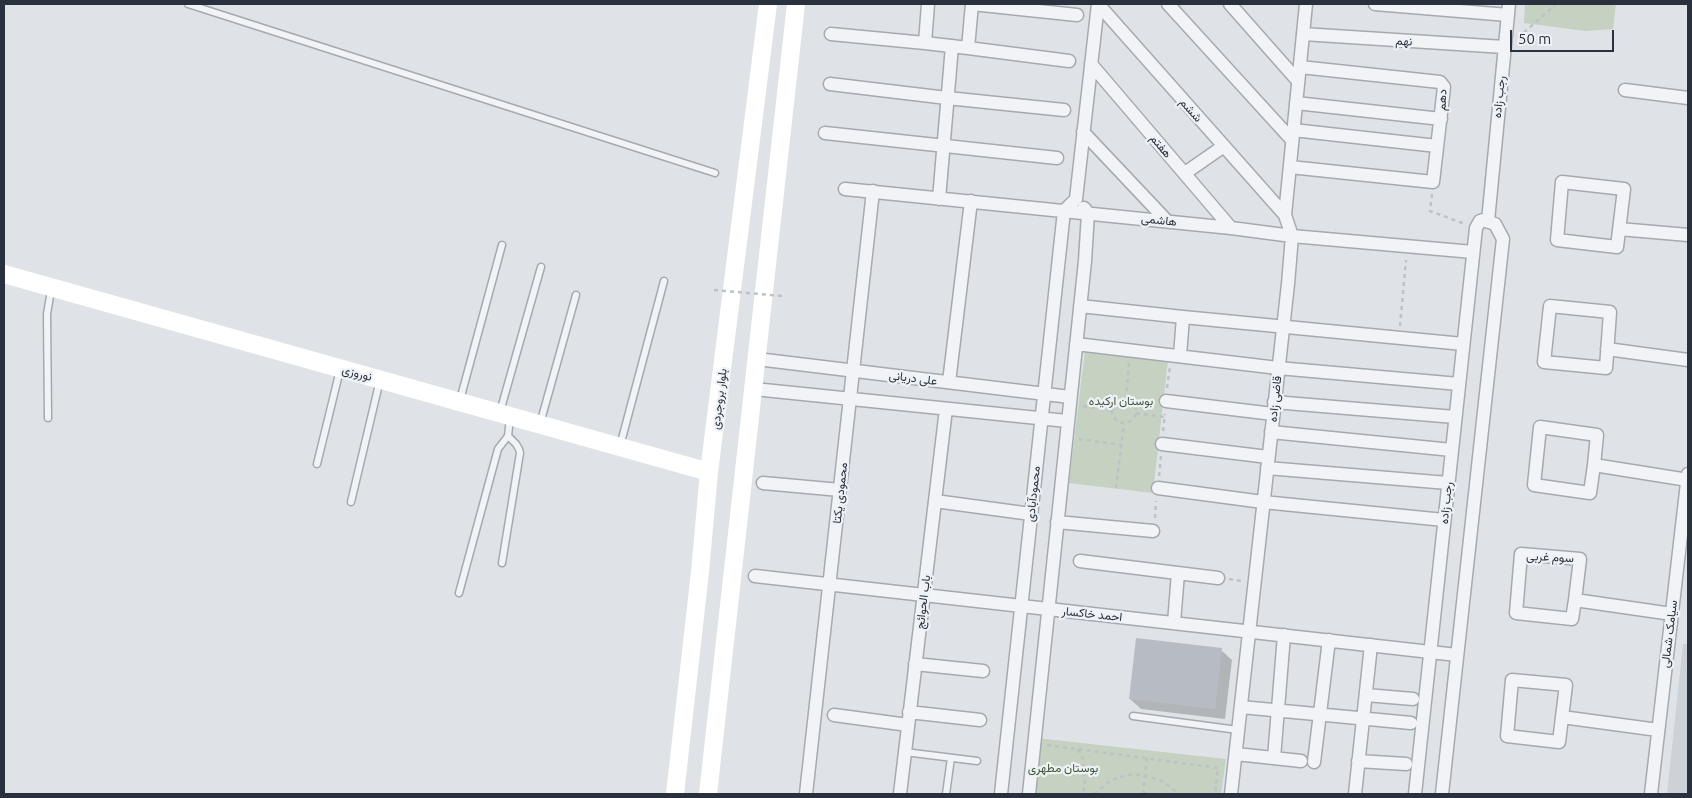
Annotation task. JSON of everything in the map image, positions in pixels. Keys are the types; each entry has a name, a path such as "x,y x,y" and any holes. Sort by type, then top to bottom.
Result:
{"main road":[{"name":"بلوار بروجردی","path":"675,794 700,572 709,472 768,4"},
{"path":"708,794 796,4"},
{"name":"نوروزی","path":"4,274 709,472"}],"street":[{"path":"924,43 928,4"},
{"path":"968,48 972,4 1077,15"},
{"path":"1064,211 1076,198 1098,4"},
{"name":"ششم","path":"1098,4 1285,215"},
{"path":"1168,4 1293,135 1437,146"},
{"path":"1230,4 1298,81"},
{"path":"1296,4 1305,9"},
{"path":"1375,4 1508,9"},
{"name":"قاضی زاده","path":"1231,794 1292,236 1285,215 1305,9"},
{"name":"رجب زاده","path":"1488,220 1508,9"},
{"path":"831,34 952,46 1069,61"},
{"name":"نهم","path":"1303,34 1504,47"},
{"path":"939,199 952,46"},
{"name":"هفتم","path":"1091,64 1231,228"},
{"name":"دهم","path":"1300,67 1440,82 1444,87 1433,182"},
{"path":"830,84 1064,110"},
{"path":"1626,90 1688,98"},
{"path":"1296,103 1441,119"},
{"path":"1084,132 1167,221"},
{"path":"824,133 1057,158"},
{"path":"1185,173 1224,146"},
{"path":"1290,167 1433,182"},
{"path":"1562,182 1624,189 1619,229 1617,247 1557,240 1562,182"},
{"name":"هاشمی","path":"845,189 1167,221 1292,236 1473,252"},
{"name":"محمودی یکتا","path":"806,794 873,191"},
{"path":"1029,794 1088,213 1076,198"},
{"path":"949,382 971,201"},
{"name":"محمودآبادی","path":"1001,794 1064,211"},
{"path":"1442,794 1503,240 1495,224 1488,220 1480,221 1476,228"},
{"name":"رجب زاده","path":"1415,794 1476,228"},
{"path":"1619,229 1688,235"},
{"path":"1080,306 1183,318 1463,344"},
{"path":"1550,306 1610,312 1607,349 1606,368 1544,362 1550,306"},
{"path":"1175,356 1183,318"},
{"path":"1076,344 1278,368 1459,384"},
{"path":"1607,349 1688,360"},
{"name":"علی دریانی","path":"757,359 1044,394 1069,400"},
{"path":"754,389 1067,421"},
{"path":"1166,401 1455,417"},
{"name":"باب الحوائج","path":"900,794 946,409"},
{"path":"1540,427 1597,435 1594,465 1590,493 1534,485 1540,427"},
{"path":"1271,432 1452,450"},
{"path":"1162,444 1268,463 1448,483"},
{"path":"1594,465 1688,477"},
{"name":"سیامک شمالی","path":"1651,794 1672,614 1682,575 1688,477"},
{"path":"763,483 840,490"},
{"path":"1158,488 1263,502 1444,520"},
{"path":"935,501 1031,514"},
{"path":"1057,522 1153,531"},
{"name":"سوم غربی","path":"1521,554 1580,559 1575,600 1572,619 1516,613 1521,554"},
{"path":"1080,561 1218,578"},
{"path":"1174,623 1178,573"},
{"name":"احمد خاکسار","path":"755,576 1457,655"},
{"path":"1575,600 1672,614"},
{"path":"1274,758 1284,635"},
{"path":"1236,754 1308,762 1320,715 1329,640"},
{"path":"1355,794 1371,645"},
{"path":"915,664 983,672"},
{"path":"1512,680 1566,684 1562,717 1559,742 1507,736 1512,680"},
{"path":"1366,695 1413,699"},
{"path":"1241,707 1412,723"},
{"path":"909,712 980,720"},
{"path":"834,715 908,725"},
{"path":"1562,717 1658,730"},
{"path":"1358,760 1406,764"}],"lane":[{"path":"188,4 715,173"},
{"path":"460,402 502,244"},
{"path":"502,563 520,453 516,444 508,436 505,415 541,267"},
{"path":"620,447 664,281"},
{"path":"48,418 47,314 51,287"},
{"path":"540,425 576,295"},
{"path":"317,464 340,368"},
{"path":"351,502 381,379"},
{"path":"459,593 498,450 508,436"},
{"path":"1133,716 1238,730"},
{"path":"905,752 977,761"},
{"path":"946,794 951,758"}],"path":[{"path":"1506,30 1519,37 1556,4"},
{"path":"1433,182 1430,211 1476,228"},
{"path":"1399,338 1407,246"},
{"path":"714,290 782,296"},
{"path":"1126,399 1130,355"},
{"path":"1153,531 1166,401 1175,356"},
{"path":"1126,399 1134,403 1136,413 1131,421 1124,424 1114,418 1112,411 1118,400 1126,399"},
{"path":"1069,400 1112,411"},
{"path":"1136,413 1164,417"},
{"path":"1116,488 1124,424"},
{"path":"1074,438 1122,445"},
{"path":"1218,578 1254,582"},
{"path":"1041,744 1218,768 1215,794"},
{"path":"1078,749 1083,759 1085,786 1082,794"},
{"path":"1147,758 1143,794 1156,794"},
{"path":"1094,794 1111,780 1128,775 1145,775 1164,782 1179,794"}],"shaded area":[{"path":"1683,644 1688,644 1688,794 1667,794"}],"green space":[{"path":"1525,4 1616,4 1613,29 1585,31 1524,23"},
{"name":"بوستان ارکیده","path":"1085,350 1168,360 1153,493 1069,483"},
{"name":"بوستان مطهری","path":"1037,738 1226,759 1221,794 1031,794"}],"building":[{"path":"1136,638 1222,648 1215,709 1129,699"}]}
